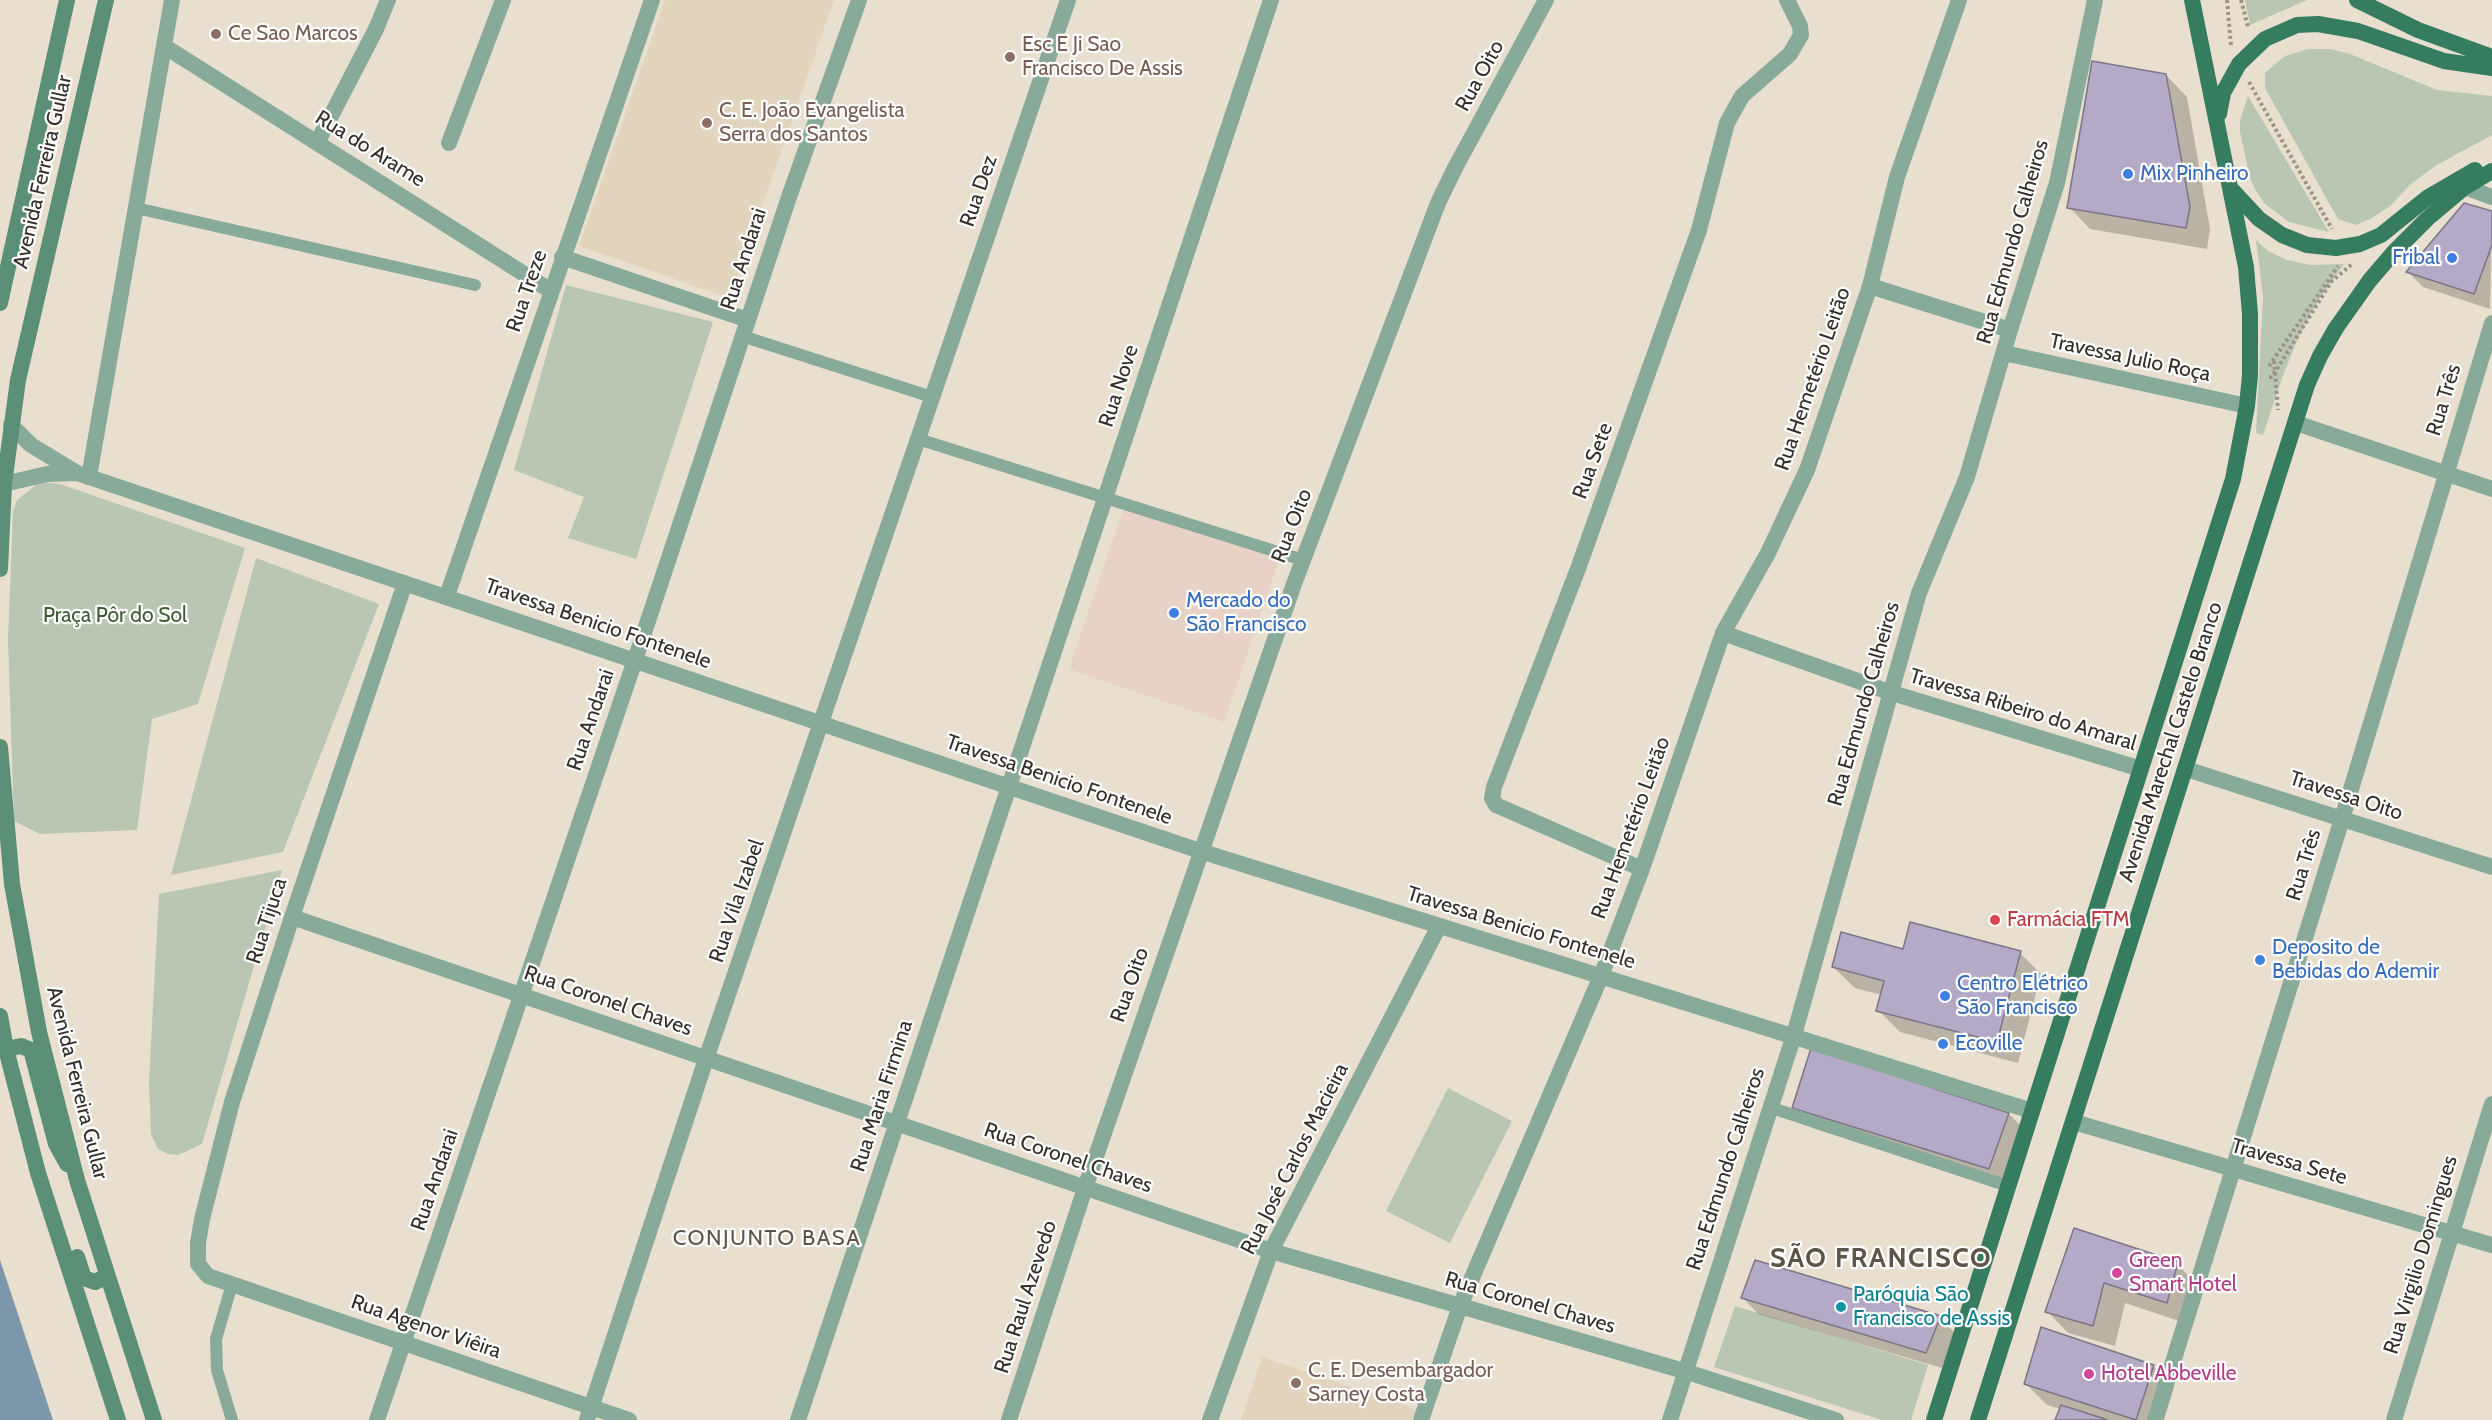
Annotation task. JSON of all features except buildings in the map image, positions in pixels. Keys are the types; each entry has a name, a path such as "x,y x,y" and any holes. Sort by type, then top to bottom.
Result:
{"main road":[{"name":"Avenida Ferreira Gullar","path":"0,303 67,0"},
{"name":"Avenida Ferreira Gullar","path":"0,569 4,484 18,380 106,0"},
{"name":"Avenida Marechal Castelo Branco","path":"1934,1420 2233,479 2247,406 2250,375 2250,314 2246,267 2192,0"},
{"path":"2357,0 2418,30 2492,57"},
{"path":"2218,123 2223,93 2239,64 2265,39 2297,25 2318,24 2358,31 2444,61 2492,68"},
{"path":"2232,189 2259,219 2282,235 2307,244 2336,248 2360,244 2381,235 2441,188 2492,163"},
{"name":"Avenida Marechal Castelo Branco","path":"1978,1420 2295,423 2320,356 2336,328 2394,252 2427,219 2465,187 2492,171"},
{"name":"Avenida Ferreira Gullar","path":"0,747 12,884 39,1032 77,1180 154,1420"},
{"path":"0,1016 6,1049 38,1173 118,1420"},
{"path":"6,1049 21,1046 31,1050 56,1144 77,1180"},
{"path":"38,1173 60,1204 84,1278 94,1282 107,1276"}],"street":[{"path":"83,475 136,208 172,0"},
{"path":"317,143 376,29 388,0"},
{"path":"449,143 502,0"},
{"name":"Rua Treze","path":"447,596 652,0"},
{"name":"Rua Andarai","path":"377,1420 522,996 789,197 859,0"},
{"name":"Rua Dez","path":"932,397 1068,0"},
{"name":"Rua Nove","path":"1010,786 1271,0"},
{"name":"Rua Oito","path":"1085,1188 1200,851 1303,560 1438,203 1546,0"},
{"name":"Rua Sete","path":"1642,869 1496,805 1492,798 1494,787 1579,566 1695,242 1727,123 1742,96 1790,54 1801,35 1800,26 1787,0"},
{"name":"Rua Hemetério Leitão","path":"1421,1420 1460,1306 1601,976 1642,869 1723,633 1768,553 1807,470 1870,286 1894,187 1959,0"},
{"name":"Rua Edmundo Calheiros","path":"1670,1420 1794,1035 1918,593 1967,477 2010,330 2057,183 2095,0"},
{"name":"Rua do Arame","path":"164,46 551,291"},
{"path":"2465,187 2492,197"},
{"path":"562,257 748,320"},
{"name":"Rua Hemetério Leitão","path":"1870,286 2010,330"},
{"name":"Rua Três","path":"2155,1420 2342,819 2492,323"},
{"name":"Travessa Julio Roça","path":"2004,353 2247,406"},
{"name":"Rua Vila Izabel","path":"589,1413 706,1059 822,725 932,397"},
{"path":"2295,423 2492,489"},
{"name":"Travessa Benicio Fontenele","path":"11,425 31,445 83,475 1200,851 2032,1111"},
{"name":"Travessa Benicio Fontenele","path":"4,484 47,474 83,475"},
{"name":"Rua Tijuca","path":"208,1276 201,1269 198,1255 207,1198 232,1102 405,583"},
{"name":"Travessa Ribeiro do Amaral","path":"1723,633 1889,692 2141,770"},
{"name":"Travessa Oito","path":"2186,769 2492,867"},
{"name":"Rua Maria Firmina","path":"798,1420 1010,786"},
{"name":"Rua Coronel Chaves","path":"292,917 1271,1251 1684,1371 1836,1420"},
{"name":"Rua José Carlos Macieira","path":"1210,1420 1271,1251 1439,926"},
{"name":"Rua Virgilio Domingues","path":"2394,1420 2492,1104"},
{"name":"Travessa Sete","path":"2074,1122 2492,1245"},
{"name":"Rua Raul Azevedo","path":"1009,1420 1085,1188"},
{"name":"Rua Agenor Viêira","path":"208,1276 403,1344 589,1413 629,1420"}],"lane":[{"path":"136,208 475,285"},
{"path":"742,336 932,397"},
{"path":"918,439 1303,560"},
{"path":"1769,1107 2008,1186"},
{"path":"232,1284 216,1339 217,1371 232,1420"}],"path":[{"path":"2227,0 2229,42 2239,64 2333,231 2336,248 2338,266 2274,361"},
{"path":"2241,0 2248,27"},
{"path":"2250,375 2271,377 2331,282 2355,262"}],"shaded area":[{"name":"C. E. João Evangelista Serra dos Santos","path":"665,0 834,0 730,298 579,246"},
{"name":"Mercado do São Francisco","path":"1125,504 1280,557 1224,722 1069,669"},
{"name":"C. E. Desembargador Sarney Costa","path":"1262,1357 1416,1409 1412,1420 1241,1420"}],"green space":[{"path":"2245,0 2307,0 2250,25"},
{"path":"2308,49 2330,49 2350,54 2437,90 2492,96 2492,135 2435,166 2411,184 2390,206 2372,218 2356,225 2338,219 2265,88 2265,73 2285,56"},
{"path":"2248,96 2329,232 2289,222 2265,204 2256,191 2250,178 2240,132 2240,121"},
{"path":"2256,240 2268,251 2287,260 2311,265 2344,264 2318,301 2298,338 2263,435 2256,433 2263,296"},
{"path":"566,285 713,322 636,559 568,538 584,497 514,470"},
{"name":"Praça Pôr do Sol","path":"43,482 60,484 245,548 198,704 152,719 137,830 40,834 14,821 8,640 13,512 17,500"},
{"path":"256,558 379,604 283,852 171,875"},
{"path":"282,870 202,1144 178,1155 168,1154 158,1149 151,1134 149,1081 159,894"},
{"path":"1448,1088 1512,1121 1450,1243 1386,1211"},
{"path":"1735,1306 1928,1365 1911,1420 1882,1420 1714,1367"}],"water":[{"path":"0,1260 50,1411 53,1420 0,1420"}],"place":[{"name":"Ce Sao Marcos","path":"216,34"},
{"name":"Esc E Ji Sao Francisco De Assis","path":"1010,57"},
{"name":"C. E. João Evangelista Serra dos Santos","path":"707,123"},
{"name":"Mix Pinheiro","path":"2128,174"},
{"name":"Fribal","path":"2452,258"},
{"name":"Mercado do São Francisco","path":"1174,613"},
{"name":"Farmácia FTM","path":"1995,920"},
{"name":"Deposito de Bebidas do Ademir","path":"2260,960"},
{"name":"Centro Elétrico São Francisco","path":"1945,996"},
{"name":"Ecoville","path":"1943,1044"},
{"name":"Green Smart Hotel","path":"2117,1273"},
{"name":"Paróquia São Francisco de Assis","path":"1841,1307"},
{"name":"Hotel Abbeville","path":"2089,1374"},
{"name":"C. E. Desembargador Sarney Costa","path":"1296,1383"}],"district":[{"name":"CONJUNTO BASA","path":"767,1239"},
{"name":"SÃO FRANCISCO","path":"1881,1259"}]}
